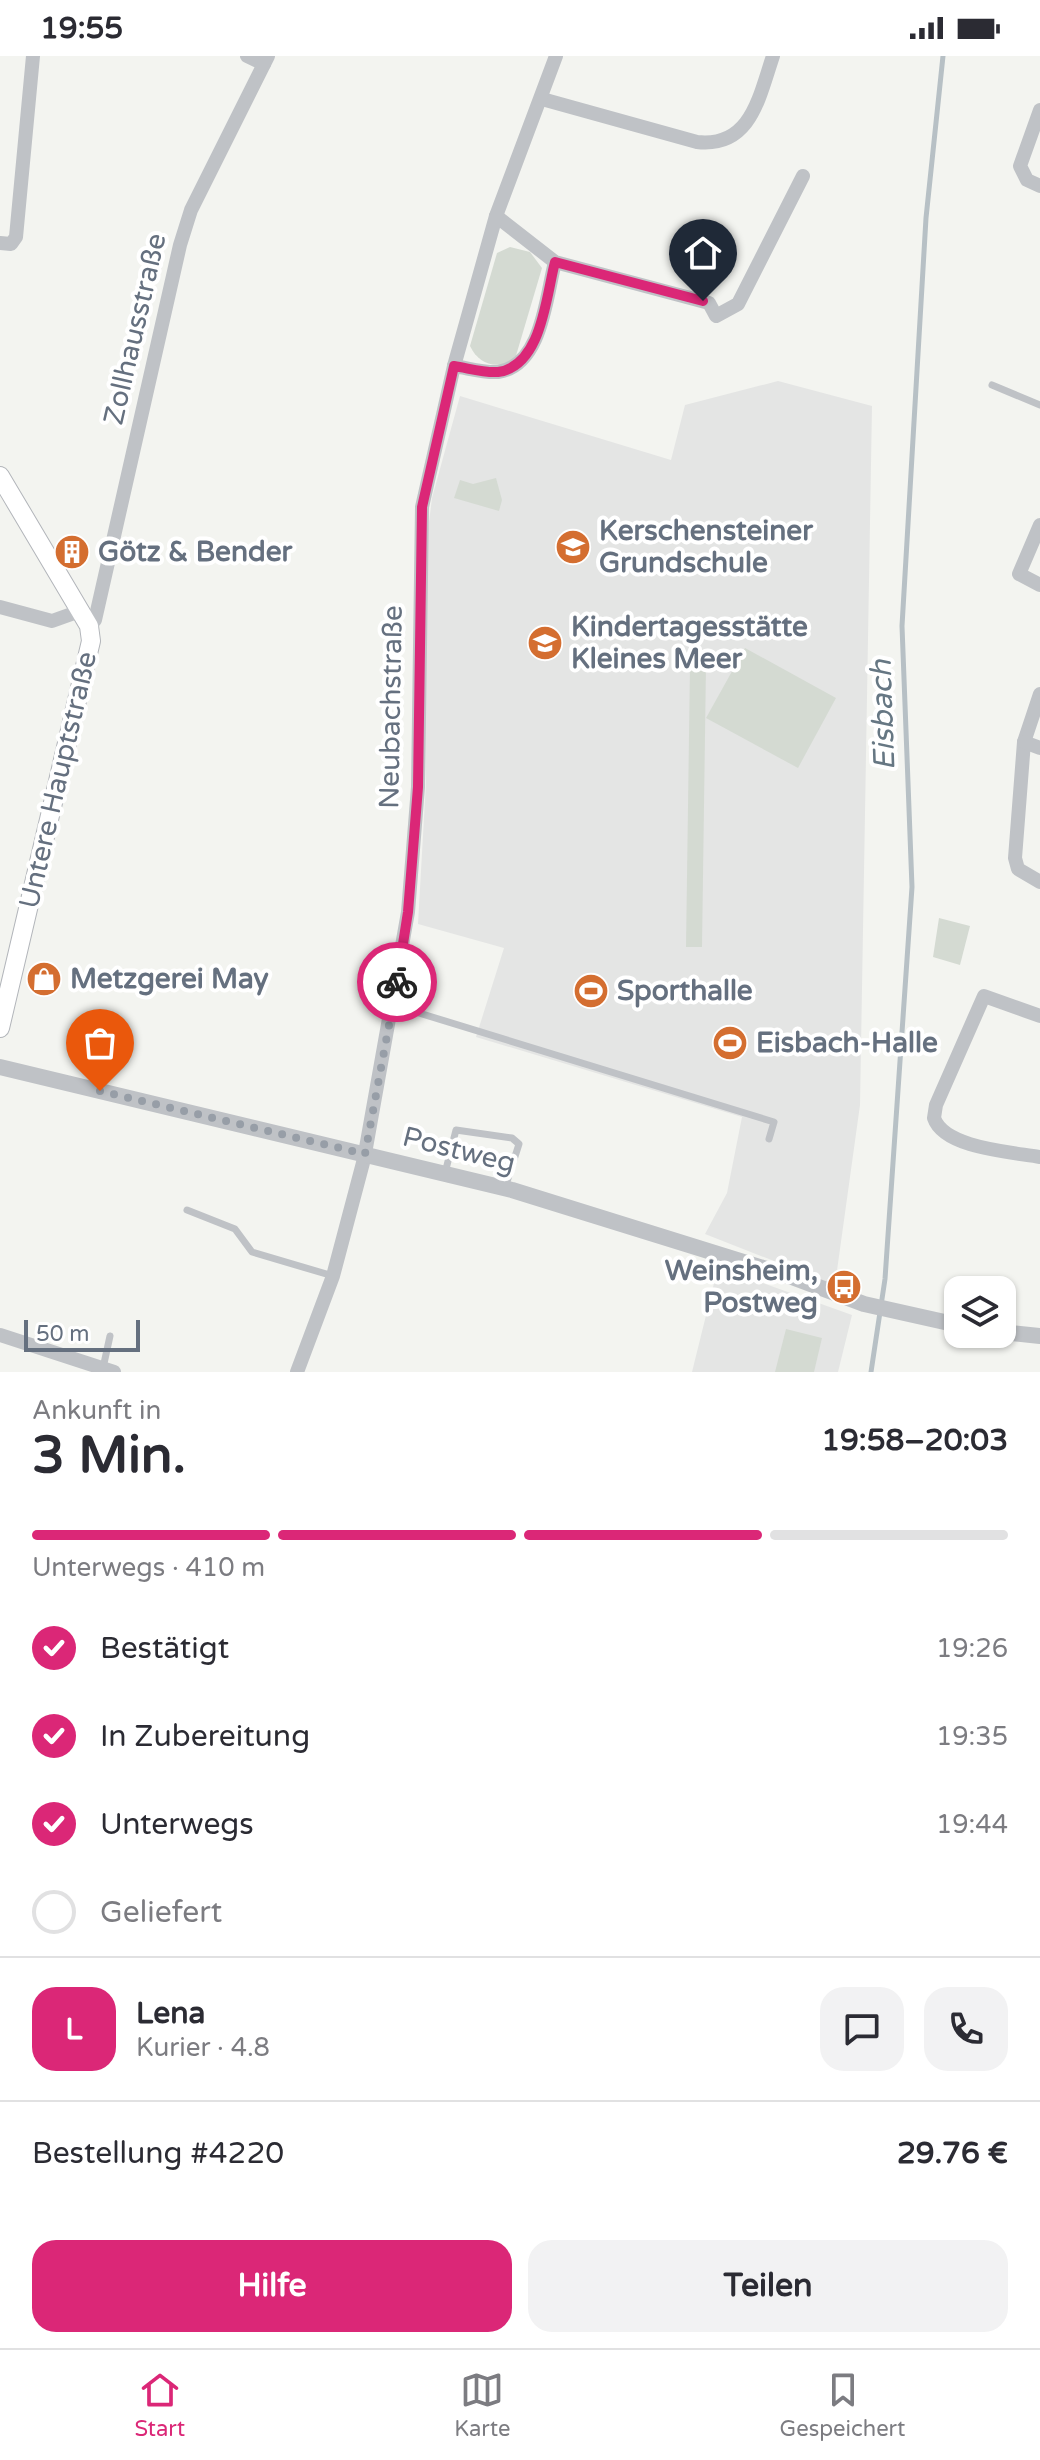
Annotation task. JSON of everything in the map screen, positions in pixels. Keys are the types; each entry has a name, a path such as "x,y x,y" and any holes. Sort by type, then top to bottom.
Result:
{"main road":[{"path":"0,476 84,618"},
{"name":"Untere Hauptstraße","path":"0,1028 87,656 84,618"}],"street":[{"path":"0,243 11,244 16,237 33,56"},
{"path":"247,56 266,60"},
{"name":"Neubachstraße","path":"297,1372 333,1276 365,1154 408,912 418,787 422,507 454,366 496,216 556,56"},
{"path":"542,99 697,142 716,143 734,136 748,122 773,56"},
{"name":"Zollhausstraße","path":"84,618 95,620 180,245 191,210 266,60"},
{"path":"1040,110 1020,166 1021,174 1040,186"},
{"path":"496,216 555,262 709,303 716,316 738,304 803,176"},
{"path":"454,366 494,372 522,361 531,349 555,262"},
{"path":"1040,525 1019,574 1040,585"},
{"path":"0,607 52,621 84,618"},
{"path":"1040,694 1024,742 1015,858 1018,869 1040,882"},
{"path":"1024,742 1040,748"},
{"path":"1040,1016 984,996 936,1105 934,1118 944,1134 959,1141 1040,1157"},
{"name":"Postweg","path":"0,1067 505,1188 715,1253 864,1304 944,1322"},
{"path":"1016,1333 1040,1336"},
{"path":"0,1335 108,1370"}],"lane":[{"path":"992,385 1040,405"},
{"path":"393,1005 774,1122 769,1139"},
{"path":"445,1173 456,1130 512,1138 519,1144 505,1188"},
{"path":"187,1210 235,1229 252,1252 333,1276"},
{"path":"108,1370 110,1336"}],"shaded area":[{"path":"510,247 530,252 542,268 515,359 495,365 478,358 470,346 497,253"},
{"path":"778,381 872,406 860,1105 835,1285 705,1234 727,1193 742,1117 476,1037 504,948 418,924 426,782 422,579 432,498 460,396 671,460 685,405"},
{"path":"496,478 502,500 499,511 454,498 460,480 473,484"},
{"path":"745,648 836,698 798,768 706,718"},
{"path":"690,665 706,665 702,947 686,947"},
{"path":"939,918 970,926 960,965 933,957"},
{"path":"718,1267 852,1315 838,1372 692,1372"},
{"path":"786,1329 822,1338 814,1372 775,1372"}],"waterway":[{"name":"Eisbach","path":"871,1372 885,1279 912,887 902,626 926,218 943,56"}],"way so far":[{"path":"100,1091 365,1154 397,982"}],"place":[{"name":"Kerschensteiner Grundschule","path":"573,547"},
{"name":"Götz & Bender","path":"72,552"},
{"name":"Kindertagesstätte Kleines Meer","path":"545,643"},
{"name":"Metzgerei May","path":"44,979"},
{"name":"Sporthalle","path":"591,991"},
{"name":"Eisbach-Halle","path":"730,1043"},
{"name":"Weinsheim, Postweg","path":"844,1287"}],"route":[{"path":"397,982 408,912 418,787 422,507 454,366 494,372 509,369 522,361 531,349 555,262 703,301"}]}
